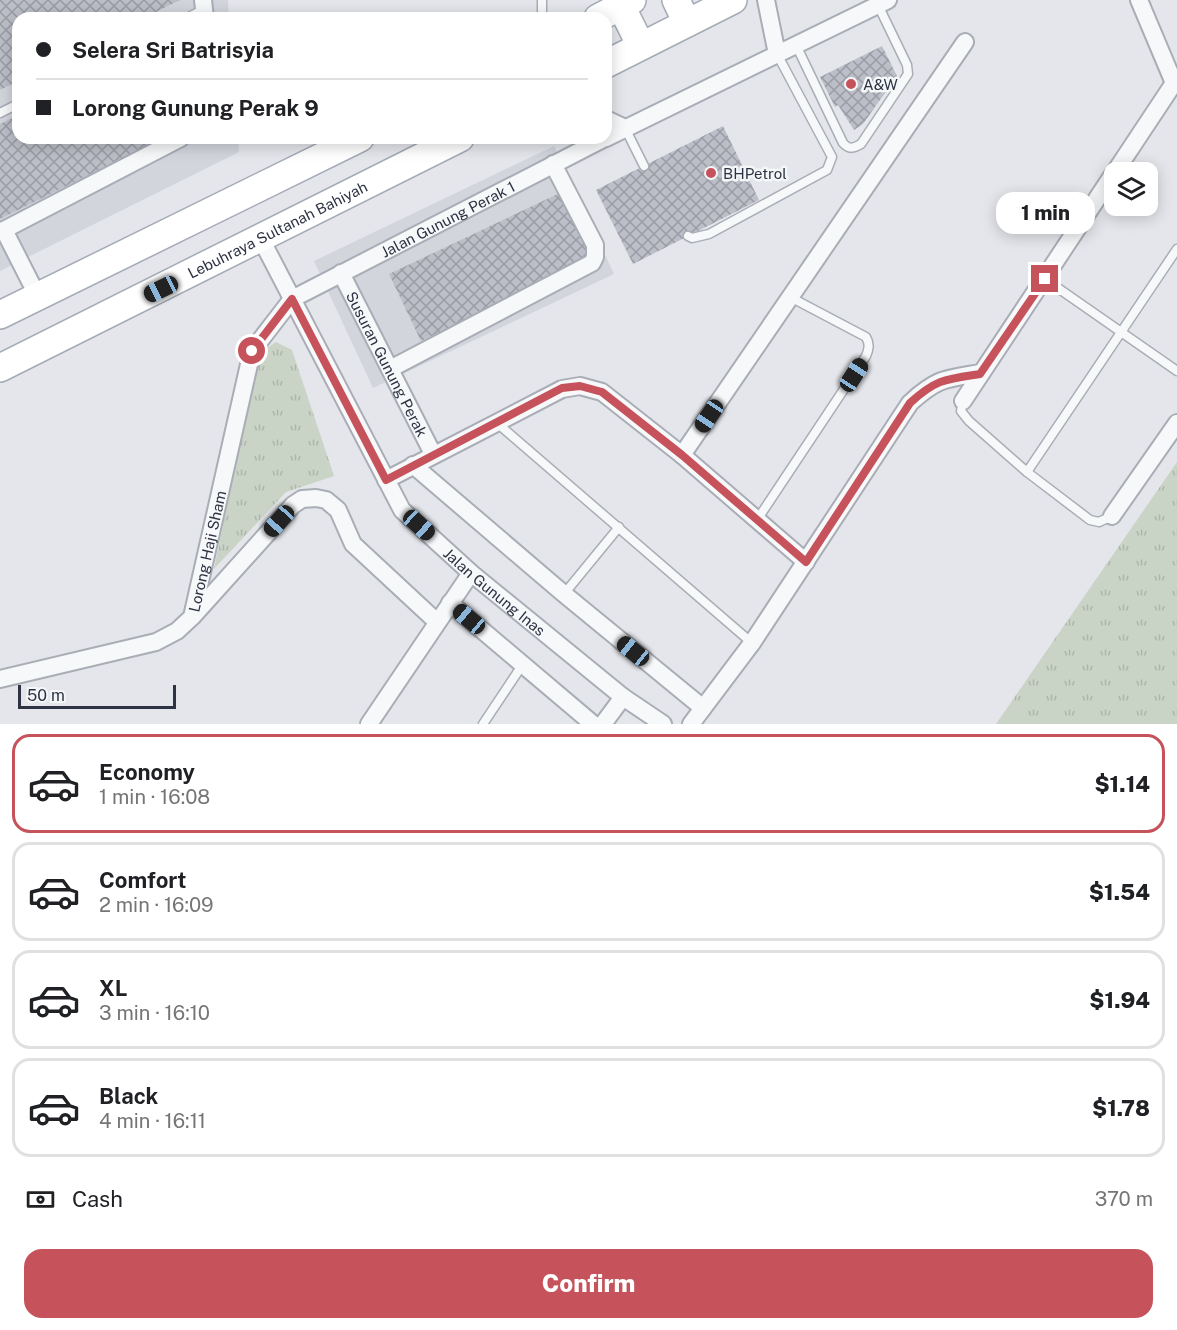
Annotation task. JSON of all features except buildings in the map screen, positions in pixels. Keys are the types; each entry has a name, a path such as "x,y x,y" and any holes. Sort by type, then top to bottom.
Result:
{"main road":[{"path":"612,61 641,46 682,11 732,0"},
{"path":"617,8 641,46"},
{"path":"0,315 348,144"},
{"name":"Lebuhraya Sultanah Bahiyah","path":"0,368 448,144"}],"street":[{"path":"766,0 777,54"},
{"path":"1123,162 1176,84 1139,0"},
{"name":"Jalan Gunung Perak 1","path":"612,135 883,2"},
{"path":"682,455 965,42"},
{"path":"612,121 625,128"},
{"path":"38,297 2,231 169,144"},
{"name":"Jalan Gunung Perak 1","path":"292,299 594,144"},
{"path":"390,369 592,262 596,257 595,245 553,164"},
{"path":"963,400 1104,190"},
{"name":"Jalan Gunung Inas","path":"261,239 402,510 471,573 623,696 663,724"},
{"name":"Susuran Gunung Perak","path":"341,273 433,454"},
{"name":"Lorong Haji Sham","path":"0,679 156,642 177,631 192,617 252,351 292,299"},
{"path":"691,724 752,643 910,403 930,385 942,380 980,374"},
{"path":"386,480 562,388 580,386 602,392 682,455 806,562"},
{"path":"1112,516 1177,423"},
{"path":"413,465 564,594 703,708"},
{"path":"192,617 293,505 302,499 316,498 326,500 338,510 353,544 437,622"},
{"path":"369,724 471,573"},
{"path":"450,603 593,724"},
{"path":"603,724 623,696"}],"lane":[{"path":"796,45 843,143 848,148 854,148 861,144 908,74 907,65 883,2"},
{"path":"688,236 692,238 709,234 827,170 832,157 777,54"},
{"path":"625,128 644,166"},
{"path":"1027,472 1177,249"},
{"path":"1045,279 1177,371"},
{"path":"757,520 869,349 866,337 790,297"},
{"path":"963,400 962,411 969,421 1027,472 1090,520 1099,522 1112,516"},
{"path":"497,422 752,643"},
{"path":"564,594 619,527"},
{"path":"483,724 523,664"}],"shaded area":[{"path":"0,0 228,0 229,12 12,12 12,144 238,144 239,152 0,271"},
{"path":"554,146 614,274 373,388 314,261"}],"green space":[{"path":"276,342 292,350 334,476 286,492 214,569 258,354"},
{"path":"1177,462 1177,724 996,724"}],"place":[{"name":"A&W","path":"851,84"},
{"name":"BHPetrol","path":"711,173"}],"route":[{"path":"252,351 292,299 386,480 562,388 580,386 602,392 682,455 806,562 910,403 930,385 942,380 980,374 1045,279"}]}
